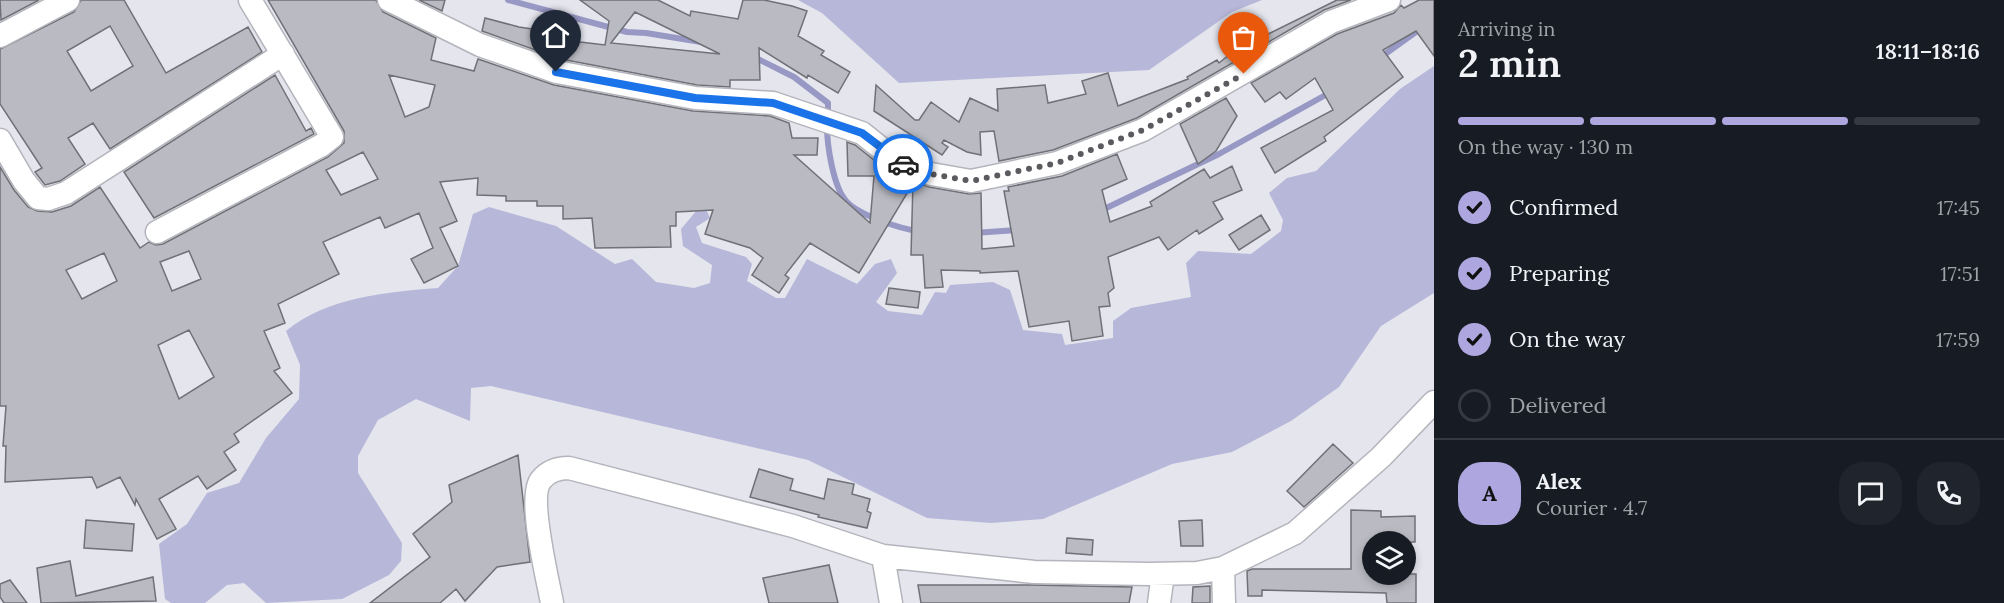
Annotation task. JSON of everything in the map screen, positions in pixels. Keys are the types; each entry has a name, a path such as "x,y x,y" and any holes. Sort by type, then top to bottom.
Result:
{"street":[{"path":"0,36 68,0"},
{"path":"157,232 322,145 332,137 250,0"},
{"path":"389,0 480,45 556,72 695,98 773,103 841,128 862,133 897,161 946,177 971,181 1057,163 1143,130 1332,22 1389,0"},
{"path":"0,140 24,181 38,198 48,199 66,193 283,54"},
{"path":"552,603 539,534 536,490 541,480 558,468 589,472 793,526 883,556 1034,572 1197,573 1223,568 1295,533 1382,457 1434,402"},
{"path":"883,556 891,603"},
{"path":"1223,568 1224,603"},
{"path":"1144,603 1156,574"},
{"path":"1156,574 1160,603"}],"shaded area":[{"path":"798,0 1262,0 1232,12 1149,70 899,83 822,13"},
{"path":"1434,66 1434,293 1381,326 1339,387 1291,421 1232,452 1172,464 1043,519 991,523 927,518 808,460 491,386 471,388 470,421 416,399 378,420 358,456 358,473 402,543 401,561 389,575 342,599 266,603 244,583 227,585 205,603 171,603 165,599 159,544 187,524 207,493 239,483 266,438 299,399 300,365 286,331 320,310 358,298 438,288 458,266 473,214 489,207 556,226 615,264 632,259 656,282 694,288 710,283 712,265 683,246 681,229 703,203 710,218 696,227 702,243 746,257 752,264 747,281 776,298 785,298 807,259 857,284 875,264 891,259 897,273 876,302 888,311 922,315 935,292 946,293 950,285 993,282 1010,290 1023,330 1062,334 1065,345 1113,338 1113,321 1131,308 1191,297 1186,263 1198,251 1251,254 1281,231 1283,220 1269,193 1287,178 1316,171 1400,89"}],"building":[{"path":"0,0 39,0 1,20"},
{"path":"81,0 124,0 166,73 248,27 262,52 110,149 93,123 68,138 85,164 60,181 45,185 35,172 42,168 0,104 0,49 74,12","holes":["110,26 133,66 91,91 67,51"]},
{"path":"268,0 376,0 383,12 436,38 431,60 474,71 478,59 554,85 693,111 770,116 789,123 792,138 818,138 817,155 794,155 870,223 874,176 848,176 847,142 855,145 889,172 912,181 912,185 859,273 810,243 785,275 789,278 779,293 752,275 763,258 750,248 705,234 713,210 676,212 676,226 670,226 671,247 595,248 592,218 563,219 563,206 537,206 537,201 506,201 506,196 477,195 478,178 440,182 457,221 440,228 458,266 424,283 411,259 433,248 419,213 385,228 380,217 323,242 339,274 278,304 285,323 264,331 280,368 274,371 292,393 234,434 239,442 224,452 236,470 207,489 198,476 159,499 176,529 157,539 136,499 135,505 120,477 97,488 92,477 5,482 6,446 3,446 6,406 0,406 0,167 28,207 37,211 52,212 71,206 100,187 140,248 149,242 156,245 163,244 328,157 344,143 344,131","holes":["389,75 435,85 429,107 405,117","363,152 378,179 341,195 326,170","189,251 201,279 172,291 160,262","104,253 117,281 82,299 66,270","189,330 214,377 179,399 158,345"]},
{"path":"419,0 445,0 442,11"},
{"path":"580,0 658,0 690,16 691,11 738,19 743,0 764,0 807,11 798,36 824,51 821,55 850,72 838,93 808,75 807,78 759,48 760,80 730,80 730,87 697,85 561,59 482,31 485,18 519,27 565,34 564,40 605,45 609,21","holes":["635,12 720,54 611,43"]},
{"path":"1337,0 1351,0 1324,10 1137,118 1053,150 999,161 994,131 980,132 981,155 967,152 944,140 942,143 948,147 942,155 874,111 876,85 915,120 919,120 931,102 959,122 970,98 998,111 997,89 1045,85 1048,103 1086,94 1082,81 1108,73 1118,106 1188,79 1187,77 1217,60 1219,63 1247,40 1250,43"},
{"path":"1419,0 1434,0 1434,56 1416,31 1383,50 1403,77 1324,137 1326,141 1275,173 1261,148 1333,110 1315,78 1286,99 1280,92 1265,102 1251,83 1337,34 1394,13 1401,5 1404,8"},
{"path":"275,75 306,131 311,128 314,134 154,218 124,172"},
{"path":"1226,98 1237,116 1216,151 1198,164 1180,124"},
{"path":"1117,154 1127,179 1102,190 1110,222 1152,206 1150,202 1204,169 1210,178 1232,166 1242,190 1213,202 1223,219 1199,234 1197,230 1168,250 1159,237 1108,257 1114,288 1108,293 1110,306 1099,307 1103,336 1072,341 1069,321 1029,327 1018,271 980,273 980,271 941,270 943,287 925,288 923,255 911,255 913,181 929,187 969,194 981,193 982,249 1014,246 1004,191 1009,191 1008,187 1062,176"},
{"path":"1261,215 1270,230 1239,250 1229,235"},
{"path":"889,288 920,292 918,308 886,304"},
{"path":"1333,444 1353,463 1304,507 1287,491"},
{"path":"518,455 530,562 497,567 465,601 456,589 440,603 370,603 430,557 413,534 452,502 449,485"},
{"path":"759,469 793,479 790,490 824,499 828,479 854,484 852,494 870,499 867,511 871,513 867,528 818,517 819,515 750,497"},
{"path":"1351,510 1381,511 1381,517 1415,516 1415,531 1362,531 1362,585 1416,585 1416,603 1387,603 1386,593 1262,590 1262,596 1248,596 1247,571 1252,569 1351,569"},
{"path":"86,520 134,524 132,551 84,548"},
{"path":"1202,520 1203,546 1181,546 1179,521"},
{"path":"1067,538 1093,540 1092,555 1066,553"},
{"path":"70,561 76,596 153,577 156,601 41,603 37,568"},
{"path":"829,565 838,603 769,603 763,578"},
{"path":"10,580 27,603 4,603 0,597 0,584"},
{"path":"918,585 1132,587 1129,603 921,603"},
{"path":"1210,586 1210,603 1192,603 1193,587"}],"waterway":[{"path":"508,0 627,32 701,42"},
{"path":"1381,57 1434,19"},
{"path":"754,57 794,77 828,103 828,115"},
{"path":"1100,211 1219,154 1331,92"},
{"path":"827,126 834,176 846,201 870,216 918,231"},
{"path":"974,233 1017,230"}],"way so far":[{"path":"903,164 931,174 971,181 1057,163 1143,130 1244,74"}],"route":[{"path":"556,72 598,78 695,98 773,103 841,128 862,133 903,164"}]}
